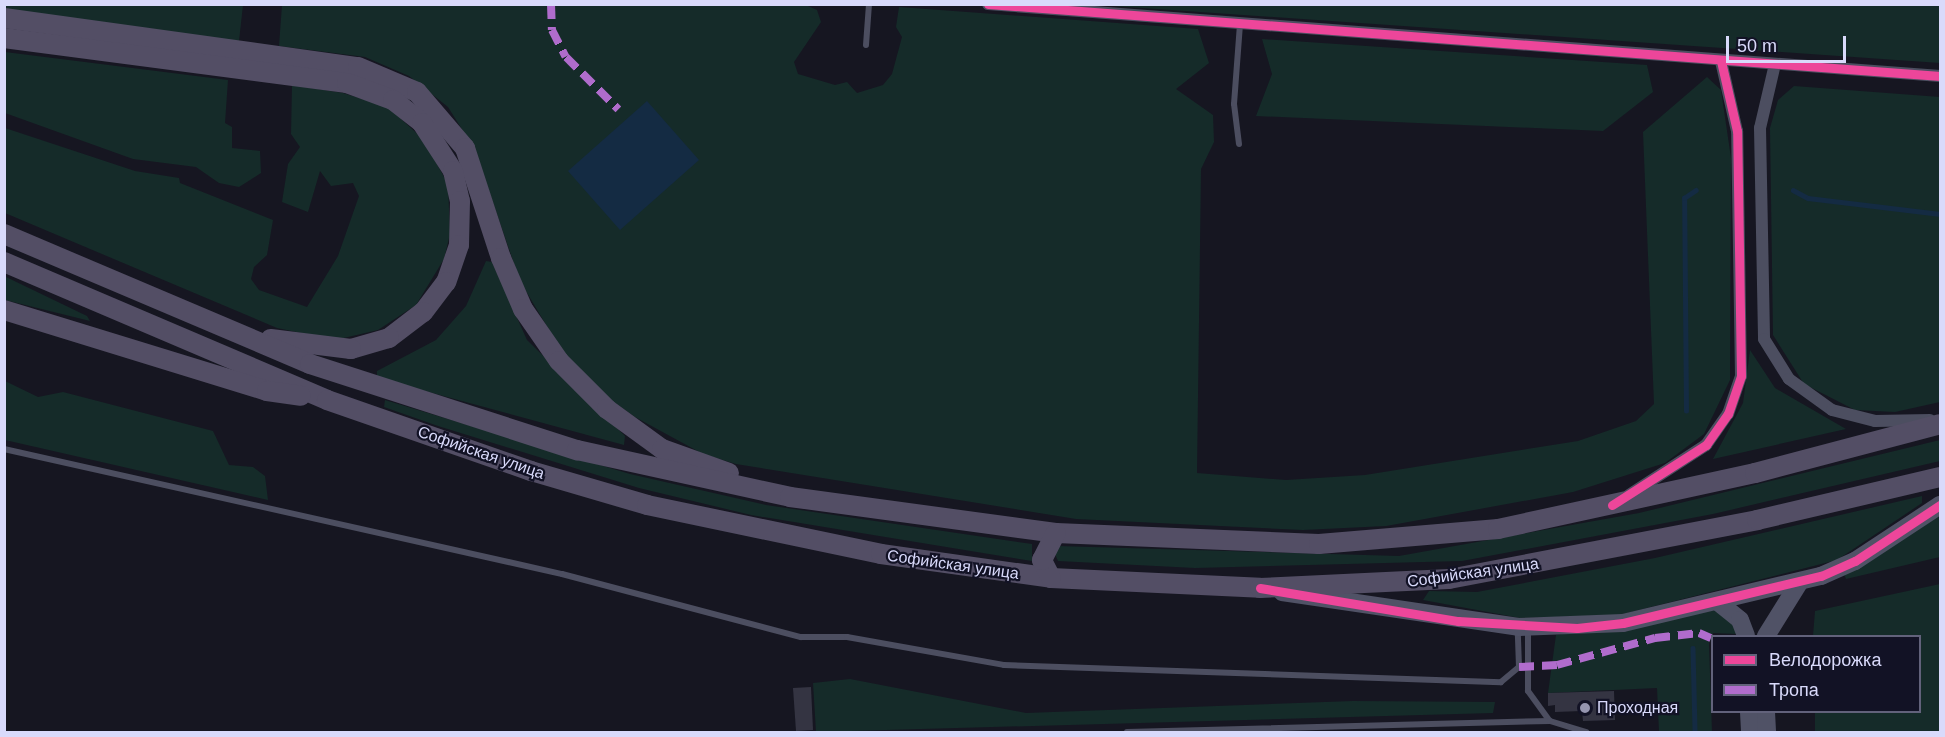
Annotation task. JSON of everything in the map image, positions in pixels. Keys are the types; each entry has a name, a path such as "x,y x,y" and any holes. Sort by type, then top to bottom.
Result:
{"main road":[{"path":"4,18 358,67 417,92 465,148 501,258 524,309 559,361 607,409 662,449 790,497"},
{"path":"4,38 347,83 410,110 442,149 460,201 459,245 446,282 408,326 389,338 351,349 218,328"},
{"name":"Софийская улица","path":"4,234 218,328 413,399 577,450 790,497 1056,534 1213,542 1386,541 1498,529 1612,505 1941,422"},
{"name":"Софийская улица","path":"4,262 327,400 531,471 647,505 881,554 1051,578 1260,588 1449,579 1516,569 1941,477"},
{"path":"4,310 267,391 327,400"},
{"path":"1051,578 1042,560 1056,534"}],"street":[{"path":"988,4 1240,25 1941,76"},
{"path":"1612,505 1706,445 1728,414 1741,376 1737,131 1720,61"},
{"path":"1775,64 1760,128 1764,339 1769,352 1799,390 1832,410 1875,421 1941,422"},
{"path":"1260,588 1523,627 1623,623 1800,583 1855,561 1941,505"},
{"path":"1767,635 1800,583"},
{"path":"1718,602 1740,620 1746,635"},
{"path":"1749,713 1750,732"},
{"path":"1766,713 1767,732"}],"lane":[{"path":"866,45 869,4"},
{"path":"1239,144 1234,104 1240,25"},
{"path":"4,449 562,574 801,637 847,637 1004,665 1501,682 1519,667 1523,627"},
{"path":"1523,627 1528,691 1550,721"},
{"path":"1127,732 1550,721 1586,732"}],"green space":[{"path":"4,5 243,5 239,41 5,11"},
{"path":"282,5 808,6 817,10 821,22 794,62 798,74 835,85 847,82 857,93 883,85 892,74 902,37 896,27 899,7 1198,29 1209,63 1176,89 1213,115 1214,142 1201,169 1197,473 1286,480 1365,475 1578,441 1636,421 1654,404 1643,132 1707,77 1721,90 1731,158 1730,380 1704,434 1665,463 1573,492 1386,526 1303,530 1076,519 736,464 703,454 635,417 604,395 564,355 520,281 475,150 448,107 409,76 365,57 279,46"},
{"path":"1099,5 1940,6 1940,63"},
{"path":"1262,39 1647,65 1653,92 1603,131 1256,116 1272,74"},
{"path":"5,52 228,80 225,123 232,127 232,148 260,151 261,173 239,187 219,183 196,167 133,159 5,113"},
{"path":"292,85 343,93 388,107 423,139 448,184 450,234 444,259 416,305 378,330 335,340 277,328 5,213 5,128 135,171 179,178 180,183 273,220 267,255 254,267 251,279 259,290 307,307 338,256 359,196 353,183 331,186 320,171 308,212 282,202 288,164 300,147 291,134"},
{"path":"1794,86 1940,97 1940,402 1895,412 1855,410 1804,384 1773,335 1770,128 1778,100"},
{"path":"486,261 492,262 527,340 625,436 624,445 377,378 377,371 436,340 466,306"},
{"path":"4,276 87,316 90,321 5,300"},
{"path":"1750,350 1775,388 1846,429 1713,459 1743,403"},
{"path":"5,381 38,397 63,392 213,431 229,465 253,467 265,476 268,500 5,440"},
{"path":"385,400 630,474 766,505 1032,544 1032,561 751,515 639,488 438,426 384,407"},
{"path":"1940,440 1940,461 1713,514 1462,561 1195,568 1058,561 1055,554 1057,546 1399,556 1639,513"},
{"path":"1922,496 1922,503 1837,560 1619,615 1520,618 1423,600 1429,591 1477,592 1655,558"},
{"path":"1940,514 1940,557 1846,579 1844,574"},
{"path":"1940,584 1940,732 1815,732 1815,713 1921,713 1921,635 1813,635 1815,611"},
{"path":"1717,610 1727,613 1737,634 1713,633 1709,644 1712,732 1659,732 1657,688 1548,693 1556,635"},
{"path":"850,679 1026,713 1353,701 1495,702 1493,713 816,732 813,683"}],"water":[{"path":"647,101 699,160 620,230 568,171"}],"building":[{"path":"811,687 813,730 796,731 793,688"},
{"name":"Проходная","path":"1614,691 1615,720 1583,721 1582,711 1555,712 1555,705 1548,706 1548,693"}],"waterway":[{"path":"1686,411 1684,198 1696,190"},
{"path":"1793,190 1808,198 1940,214"},
{"path":"1693,648 1695,732"}],"marked path":[{"path":"551,4 552,30 566,57 618,109"},
{"path":"1519,667 1557,665 1655,638 1699,633 1711,638"}],"cycle path":[{"path":"988,4 1940,76"},
{"path":"1612,505 1706,445 1728,414 1741,376 1737,131 1721,61"},
{"path":"1260,588 1458,621 1577,628 1623,623 1821,576 1855,561 1940,505"}],"place":[{"name":"Проходная","path":"1585,708"}]}
